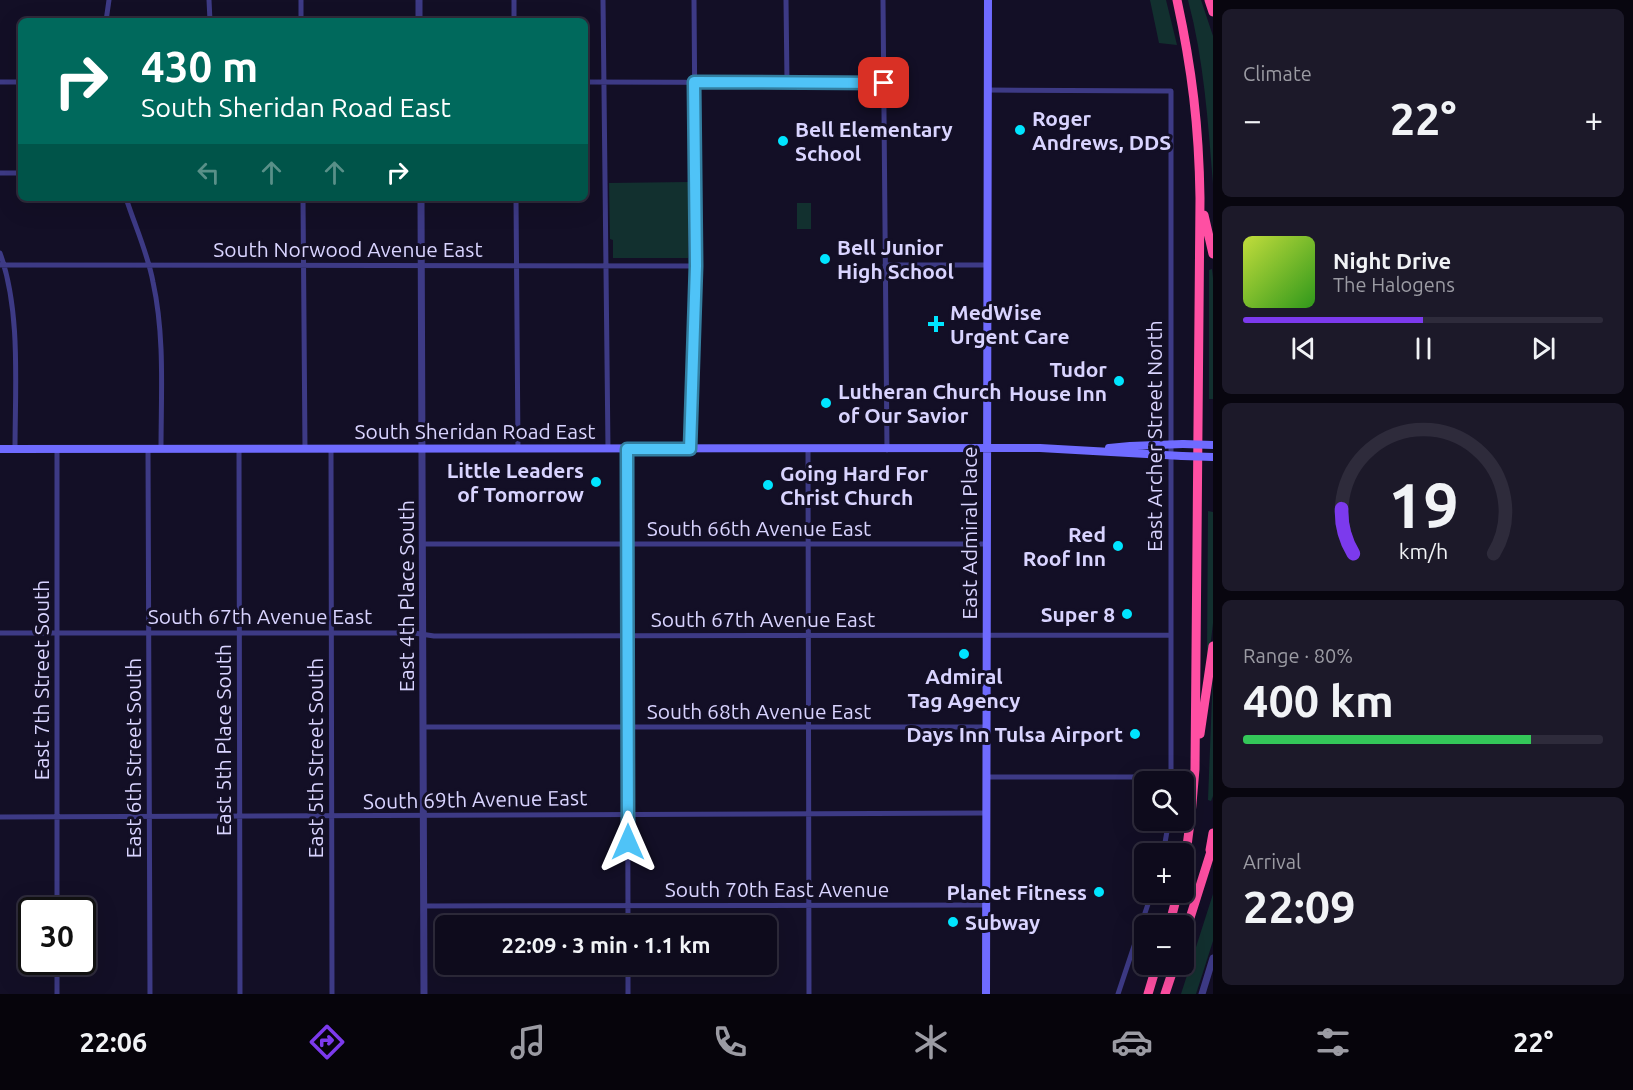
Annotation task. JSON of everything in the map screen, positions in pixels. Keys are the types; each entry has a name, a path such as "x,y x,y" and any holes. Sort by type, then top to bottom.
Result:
{"highway":[{"path":"1177,0 1198,120 1200,198 1195,769"},
{"path":"1209,0 1213,12"},
{"path":"1200,198 1213,254"},
{"path":"1187,843 1195,769 1213,646"},
{"path":"1209,858 1213,832"},
{"path":"1191,915 1213,845"},
{"path":"1148,994 1154,975"},
{"path":"1165,994 1171,975"}],"main road":[{"name":"East Admiral Place","path":"986,994 988,0"},
{"path":"1099,450 1171,444 1213,445"},
{"name":"South Sheridan Road East","path":"0,449 887,450 987,448 1099,450"},
{"path":"1099,450 1213,457"}],"street":[{"path":"106,18 109,0"},
{"path":"209,0 210,18"},
{"path":"301,0 301,18"},
{"path":"419,0 419,18"},
{"path":"514,0 514,18"},
{"path":"603,0 608,449"},
{"path":"690,449 696,266 694,0"},
{"path":"786,0 787,82"},
{"path":"883,0 887,450"},
{"path":"0,81 18,82"},
{"path":"588,82 884,83"},
{"name":"East Archer Street North","path":"987,90 1171,91 1171,771"},
{"path":"0,173 18,173"},
{"path":"127,201 154,283 161,343 161,449"},
{"path":"303,201 305,449"},
{"name":"East 4th Place South","path":"421,201 424,994"},
{"path":"516,201 518,449"},
{"path":"0,253 14,330 15,449"},
{"name":"South Norwood Avenue East","path":"2,265 696,266"},
{"path":"885,265 988,265"},
{"name":"East 7th Street South","path":"57,449 57,897"},
{"name":"East 6th Street South","path":"148,449 150,994"},
{"name":"East 5th Place South","path":"240,449 240,994"},
{"name":"East 5th Street South","path":"331,449 332,994"},
{"path":"627,449 628,915"},
{"path":"808,450 809,994"},
{"name":"South 66th Avenue East","path":"423,544 987,544"},
{"name":"South 67th Avenue East","path":"0,633 332,633 434,636 1170,634"},
{"name":"South 68th Avenue East","path":"423,727 987,727"},
{"path":"987,777 1134,779"},
{"name":"South 69th Avenue East","path":"0,817 987,813"},
{"path":"1118,994 1148,903"},
{"name":"South 70th East Avenue","path":"424,906 987,905"},
{"path":"1202,994 1213,958"},
{"path":"57,975 57,994"},
{"path":"628,975 628,994"}],"green space":[{"path":"1150,0 1166,0 1177,45 1159,43"},
{"path":"1188,0 1201,0 1213,36 1213,184 1202,68"},
{"path":"688,182 688,258 613,258 613,240 610,239 609,183"},
{"path":"797,203 811,203 811,229 797,229"},
{"path":"1212,269 1213,399 1209,399 1209,270"},
{"path":"1208,511 1213,512 1213,623 1209,658 1207,658"},
{"path":"1213,672 1213,796 1211,801 1208,800"},
{"path":"1213,894 1213,941 1196,994 1181,994 1187,975 1194,975 1194,953"}],"place":[{"name":"Roger Andrews, DDS","path":"1020,130"},
{"name":"Bell Elementary School","path":"783,141"},
{"name":"Bell Junior High School","path":"825,259"},
{"name":"MedWise Urgent Care","path":"936,324"},
{"name":"Tudor House Inn","path":"1119,381"},
{"name":"Lutheran Church of Our Savior","path":"826,403"},
{"name":"Little Leaders of Tomorrow","path":"596,482"},
{"name":"Going Hard For Christ Church","path":"768,485"},
{"name":"Red Roof Inn","path":"1118,546"},
{"name":"Super 8","path":"1127,614"},
{"name":"Admiral Tag Agency","path":"964,654"},
{"name":"Days Inn Tulsa Airport","path":"1135,734"},
{"name":"Planet Fitness","path":"1099,892"},
{"name":"Subway","path":"953,922"}],"route":[{"path":"628,842 627,449 690,449 696,266 694,82 884,83"}]}
